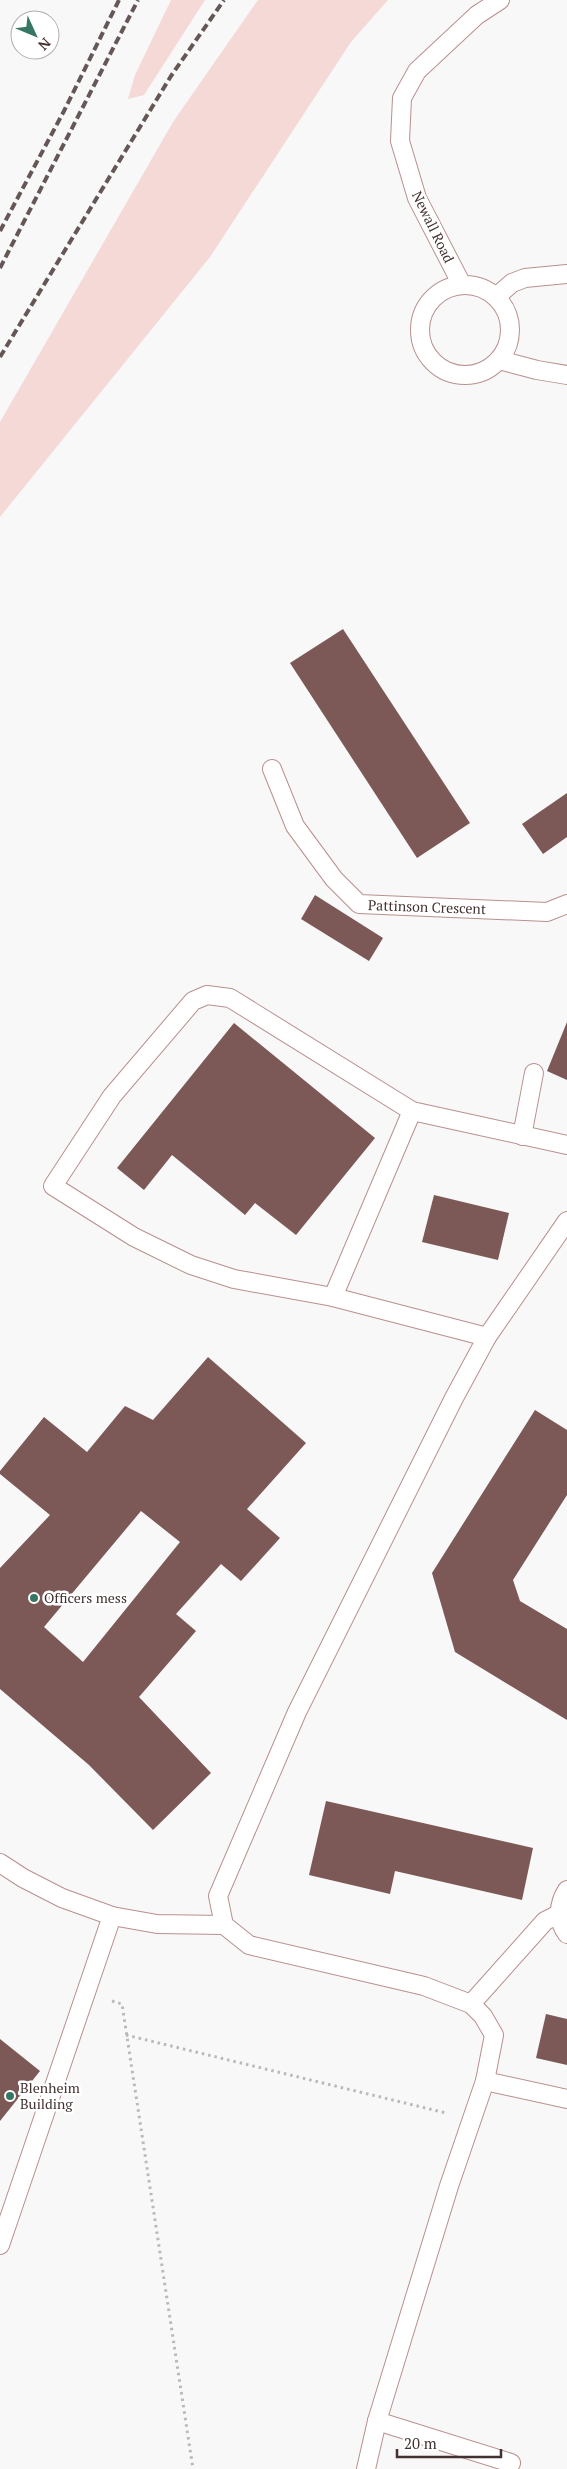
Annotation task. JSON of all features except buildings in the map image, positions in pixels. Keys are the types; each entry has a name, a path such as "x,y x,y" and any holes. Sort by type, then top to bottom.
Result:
{"lane":[{"name":"Newall Road","path":"462,285 417,198 400,141 402,98 417,71 477,15 500,0"},
{"path":"496,297 512,283 525,278 567,274"},
{"path":"462,285 475,286 496,297 505,308 510,321 511,335 507,348 499,360 488,369 475,375 460,375 447,372 435,364 426,354 421,334 423,314 439,293 462,285"},
{"path":"499,360 537,370 567,375"},
{"name":"Pattinson Crescent","path":"272,769 295,826 334,879 359,904 547,912 567,904"},
{"path":"487,1337 333,1297 234,1279 191,1265 134,1237 53,1186 112,1096 193,1001 207,995 230,998 412,1112 567,1145"},
{"path":"522,1136 534,1073"},
{"path":"333,1297 412,1112"},
{"path":"224,1925 218,1896 298,1712 450,1407 487,1337 567,1221"},
{"path":"0,1863 23,1878 62,1898 112,1916 157,1924 224,1925 249,1945 424,1986 471,2004 484,2016 494,2035 485,2081 449,2186 377,2421 366,2469"},
{"path":"567,1890 560,1902 559,1914 562,1928 567,1934"},
{"path":"471,2004 545,1921 559,1914"},
{"path":"0,2245 112,1916"},
{"path":"485,2081 567,2099"},
{"path":"377,2421 511,2463"}],"path":[{"path":"192,2469 126,2035 473,2119"}],"shaded area":[{"path":"171,0 205,0 144,95 128,99 135,75"},
{"path":"258,0 388,0 351,42 210,257 0,517 0,422 173,122"}],"railway":[{"path":"0,231 64,111 119,0"},
{"path":"0,268 138,0"},
{"path":"0,357 171,76 224,0"}],"place":[{"name":"Officers mess","path":"34,1598"},
{"name":"Blenheim Building","path":"10,2096"}]}
